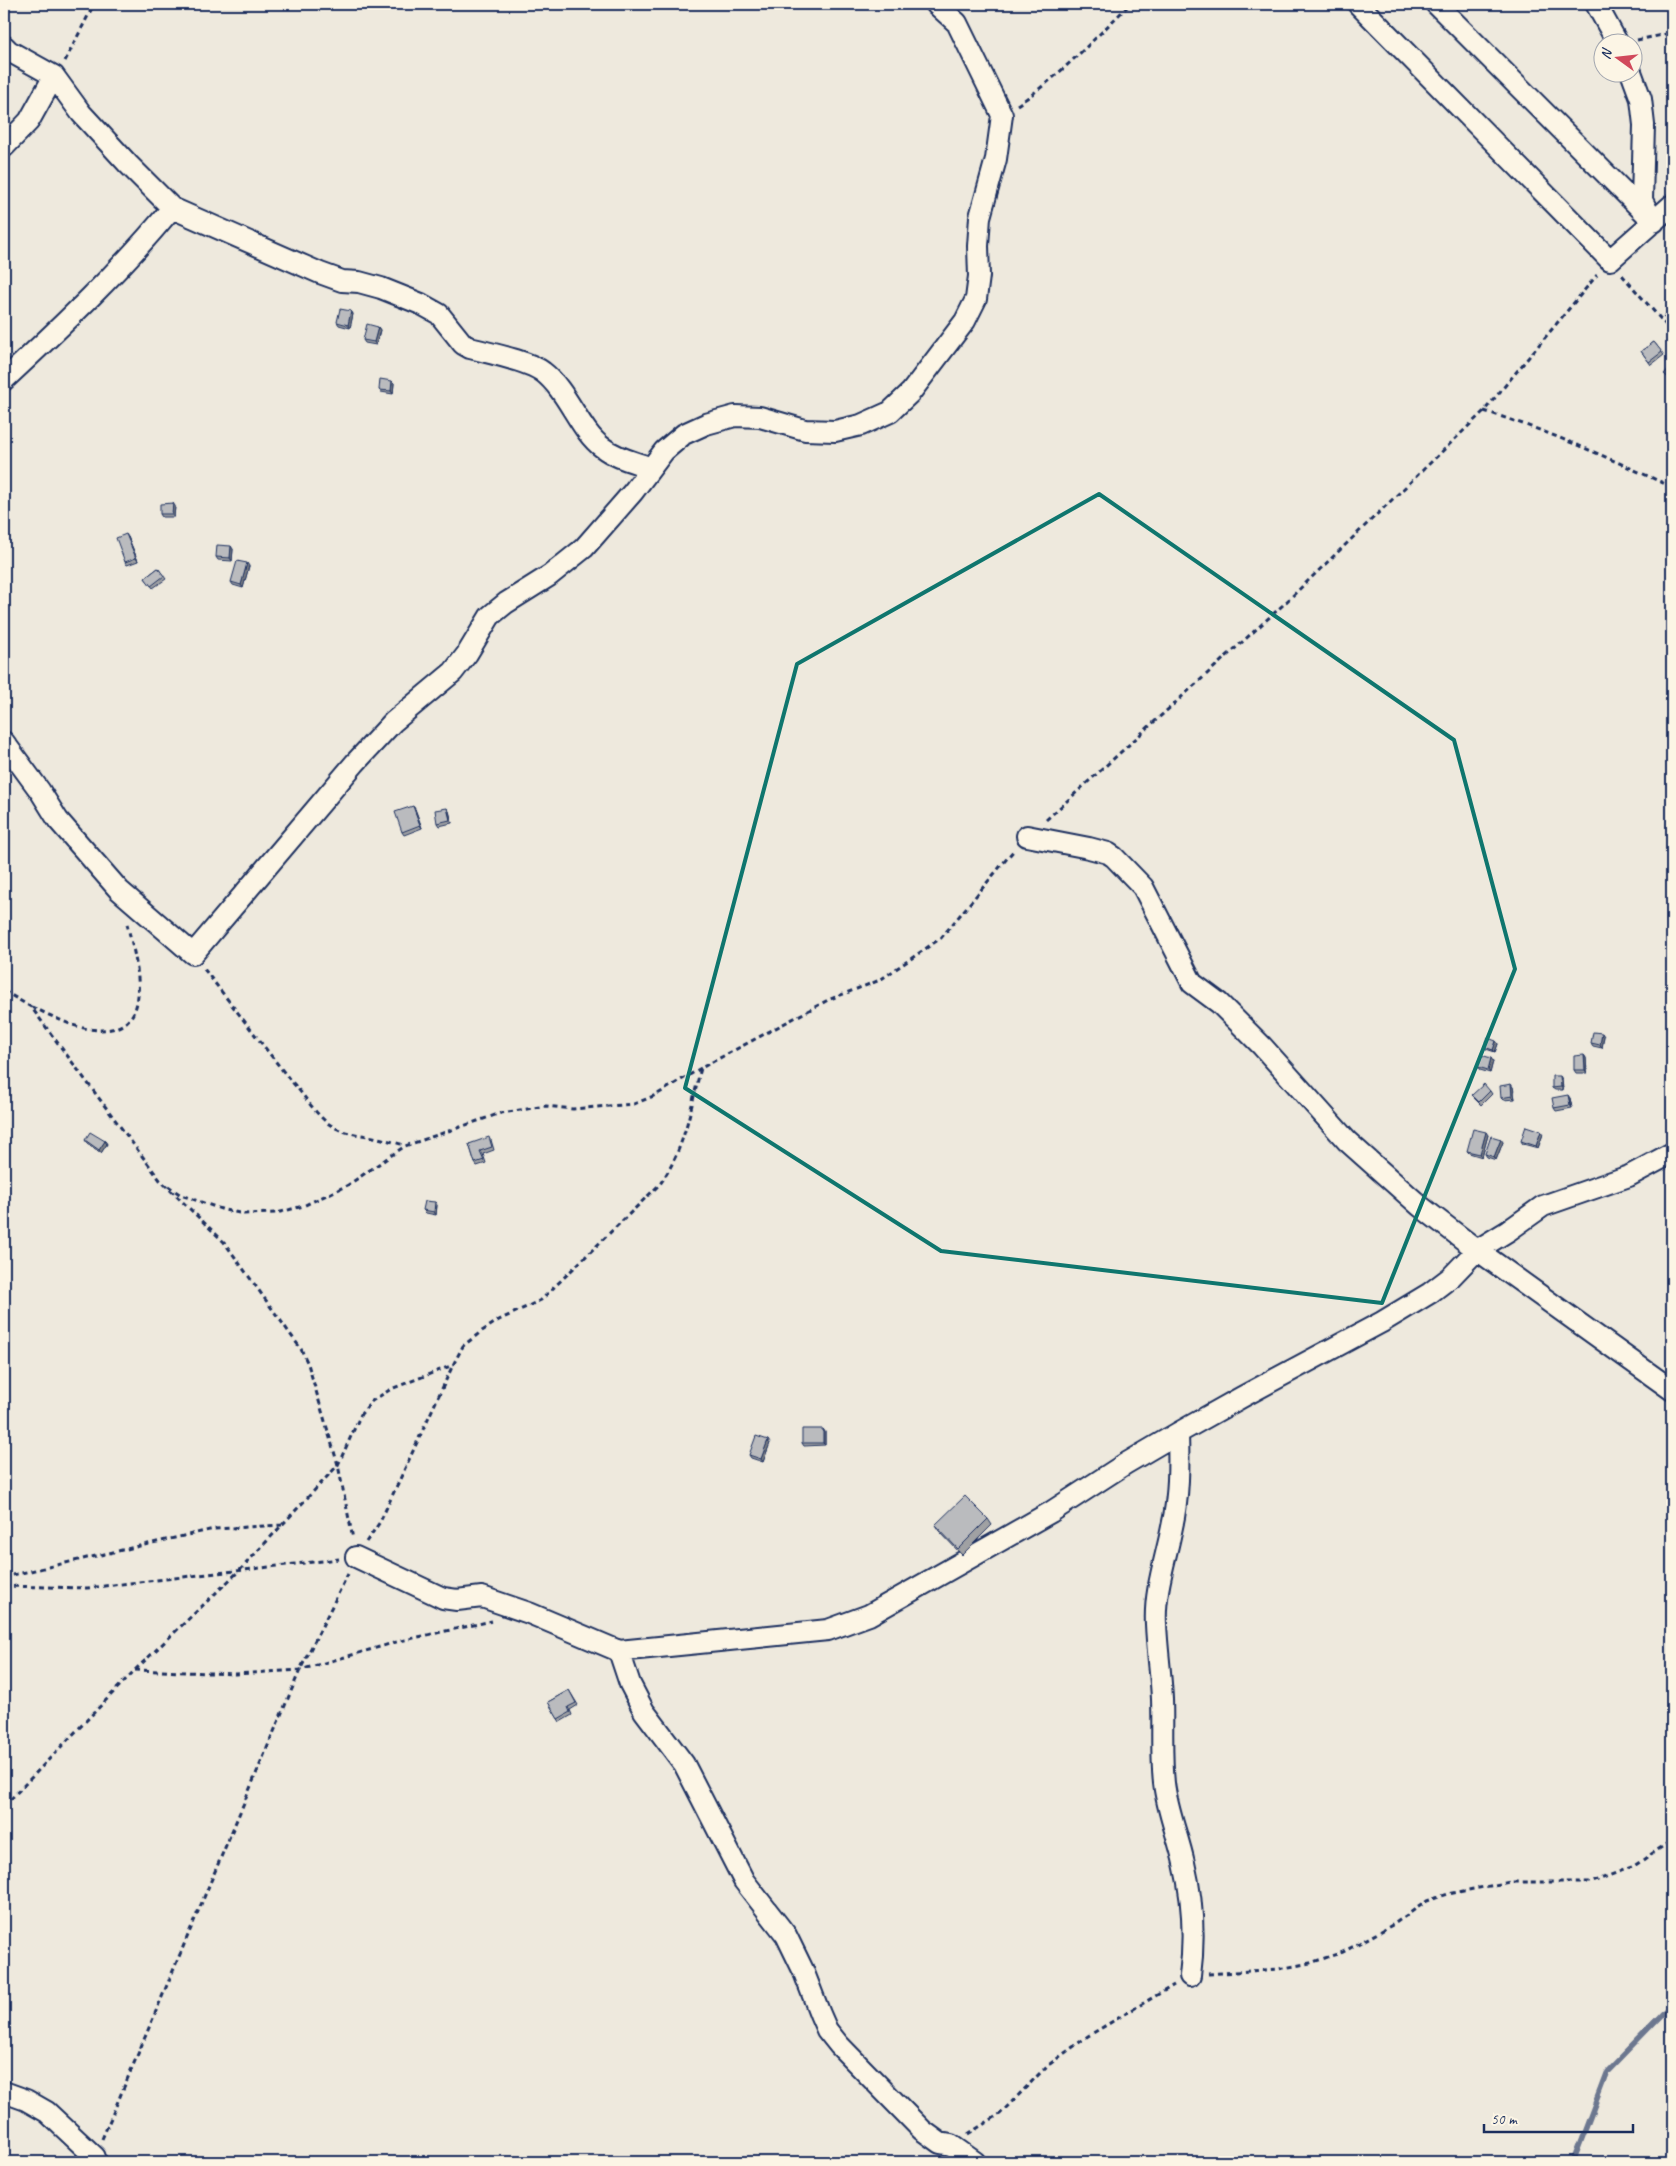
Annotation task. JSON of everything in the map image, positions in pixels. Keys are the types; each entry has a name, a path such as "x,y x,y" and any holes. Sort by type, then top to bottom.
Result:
{"street":[{"path":"4,742 40,791 58,820 119,890 193,954 355,763 393,722 453,672 467,654 490,616 506,603 549,576 584,548 633,492 664,451 684,434 706,424 735,416 760,417 805,430 835,431 861,425 890,412 911,392 965,321 976,299 979,276 978,246 980,217 996,159 1002,115 957,23 936,4"},
{"path":"1358,4 1610,260 1672,205"},
{"path":"1436,4 1654,222"},
{"path":"1596,4 1617,32"},
{"path":"4,46 9,51 54,76 81,113 172,208 320,274 342,281 359,282 381,288 421,304 439,314 463,344 470,348 537,368 557,387 601,446 615,455 651,468"},
{"path":"4,147 29,122 54,76"},
{"path":"1635,82 1641,99 1644,125 1642,200 1654,222"},
{"path":"4,380 60,328 153,231 172,208"},
{"path":"1027,836 1089,848 1108,853 1114,857 1143,887 1192,983 1219,1003 1256,1040 1347,1140 1420,1206 1477,1250 1672,1390"},
{"path":"356,1557 442,1598 457,1600 482,1597 529,1613 619,1651 828,1630 851,1623 869,1615 1051,1512 1125,1464 1178,1433 1382,1322 1451,1277 1477,1250 1543,1206 1629,1176 1672,1154"},
{"path":"1178,1433 1178,1489 1173,1525 1158,1595 1156,1623 1162,1699 1164,1783 1169,1812 1184,1863 1191,1900 1194,1940 1190,1976"},
{"path":"619,1651 630,1684 644,1711 684,1764 744,1881 786,1935 828,2030 839,2045 922,2130 940,2143 951,2145 975,2162"},
{"path":"4,2092 26,2100 47,2112 94,2159"}],"path":[{"path":"54,76 66,59 94,4"},
{"path":"1002,115 1033,94 1072,60 1130,4"},
{"path":"1644,38 1672,33"},
{"path":"160,1180 181,1195 224,1210 244,1214 276,1213 303,1206 348,1185 405,1146 501,1113 546,1106 573,1109 634,1104 656,1095 701,1068 828,1000 880,980 941,938 1027,836 1283,605 1484,411 1610,260 1672,332"},
{"path":"1484,411 1518,422 1619,462 1672,487"},
{"path":"4,991 31,1007 63,1021 89,1029 111,1030 121,1027 131,1019 137,1006 139,990 130,934 119,890"},
{"path":"193,954 290,1080 305,1095 314,1110 330,1124 345,1132 377,1137 405,1146"},
{"path":"31,1007 160,1180 224,1242 301,1349 308,1364 338,1465 356,1557"},
{"path":"94,2159 300,1670 356,1557 380,1522 453,1365 464,1346 482,1331 499,1320 541,1300 660,1184 671,1170 679,1153 701,1068"},
{"path":"4,1806 135,1670 240,1570 338,1465 361,1414 372,1401 391,1389 453,1365"},
{"path":"4,1577 214,1529 282,1525"},
{"path":"4,1586 87,1588 356,1557"},
{"path":"135,1670 235,1674 300,1670 400,1641 529,1613"},
{"path":"951,2145 1000,2114 1047,2066 1088,2036 1190,1976 1279,1969 1310,1963 1343,1952 1394,1924 1427,1901 1448,1894 1510,1882 1593,1882 1634,1866 1672,1840"}],"highlighted area":[{"path":"1099,494 1454,740 1515,969 1382,1303 941,1251 685,1088 797,664"}],"building":[{"path":"1672,307 1672,325 1663,317"},
{"path":"340,309 351,311 348,325 337,322"},
{"path":"367,324 378,327 374,342 363,340"},
{"path":"1654,342 1662,352 1649,362 1641,351"},
{"path":"1672,365 1672,381 1664,374"},
{"path":"380,379 392,381 391,391 379,390"},
{"path":"173,503 172,514 160,514 160,504"},
{"path":"126,534 136,558 125,562 116,538"},
{"path":"217,545 231,546 230,558 216,557"},
{"path":"237,561 247,563 241,585 231,582"},
{"path":"158,568 164,576 151,586 145,578"},
{"path":"413,806 420,825 402,832 395,812"},
{"path":"447,808 450,820 437,823 435,810"},
{"path":"1593,1032 1602,1033 1600,1045 1591,1043"},
{"path":"1488,1038 1496,1041 1493,1050 1484,1047"},
{"path":"1481,1055 1491,1058 1488,1070 1478,1067"},
{"path":"1584,1055 1585,1070 1574,1070 1574,1056"},
{"path":"1552,1076 1560,1076 1561,1087 1552,1088"},
{"path":"1484,1084 1490,1091 1479,1102 1472,1095"},
{"path":"1511,1084 1512,1096 1501,1098 1500,1086"},
{"path":"1568,1095 1570,1105 1554,1108 1552,1098"},
{"path":"1526,1126 1541,1131 1536,1146 1521,1141"},
{"path":"1473,1129 1486,1132 1480,1154 1467,1151"},
{"path":"90,1132 105,1141 99,1150 85,1140"},
{"path":"1491,1136 1501,1139 1494,1157 1485,1154"},
{"path":"489,1137 492,1147 480,1151 484,1160 475,1163 469,1144"},
{"path":"425,1201 435,1202 434,1212 423,1210"},
{"path":"802,1429 823,1429 823,1443 802,1443"},
{"path":"756,1436 768,1440 761,1459 749,1455"},
{"path":"965,1496 988,1519 958,1549 935,1525"},
{"path":"569,1690 576,1703 568,1707 570,1712 558,1719 548,1702"}],"waterway":[{"path":"1573,2162 1607,2072 1672,2005"}]}
